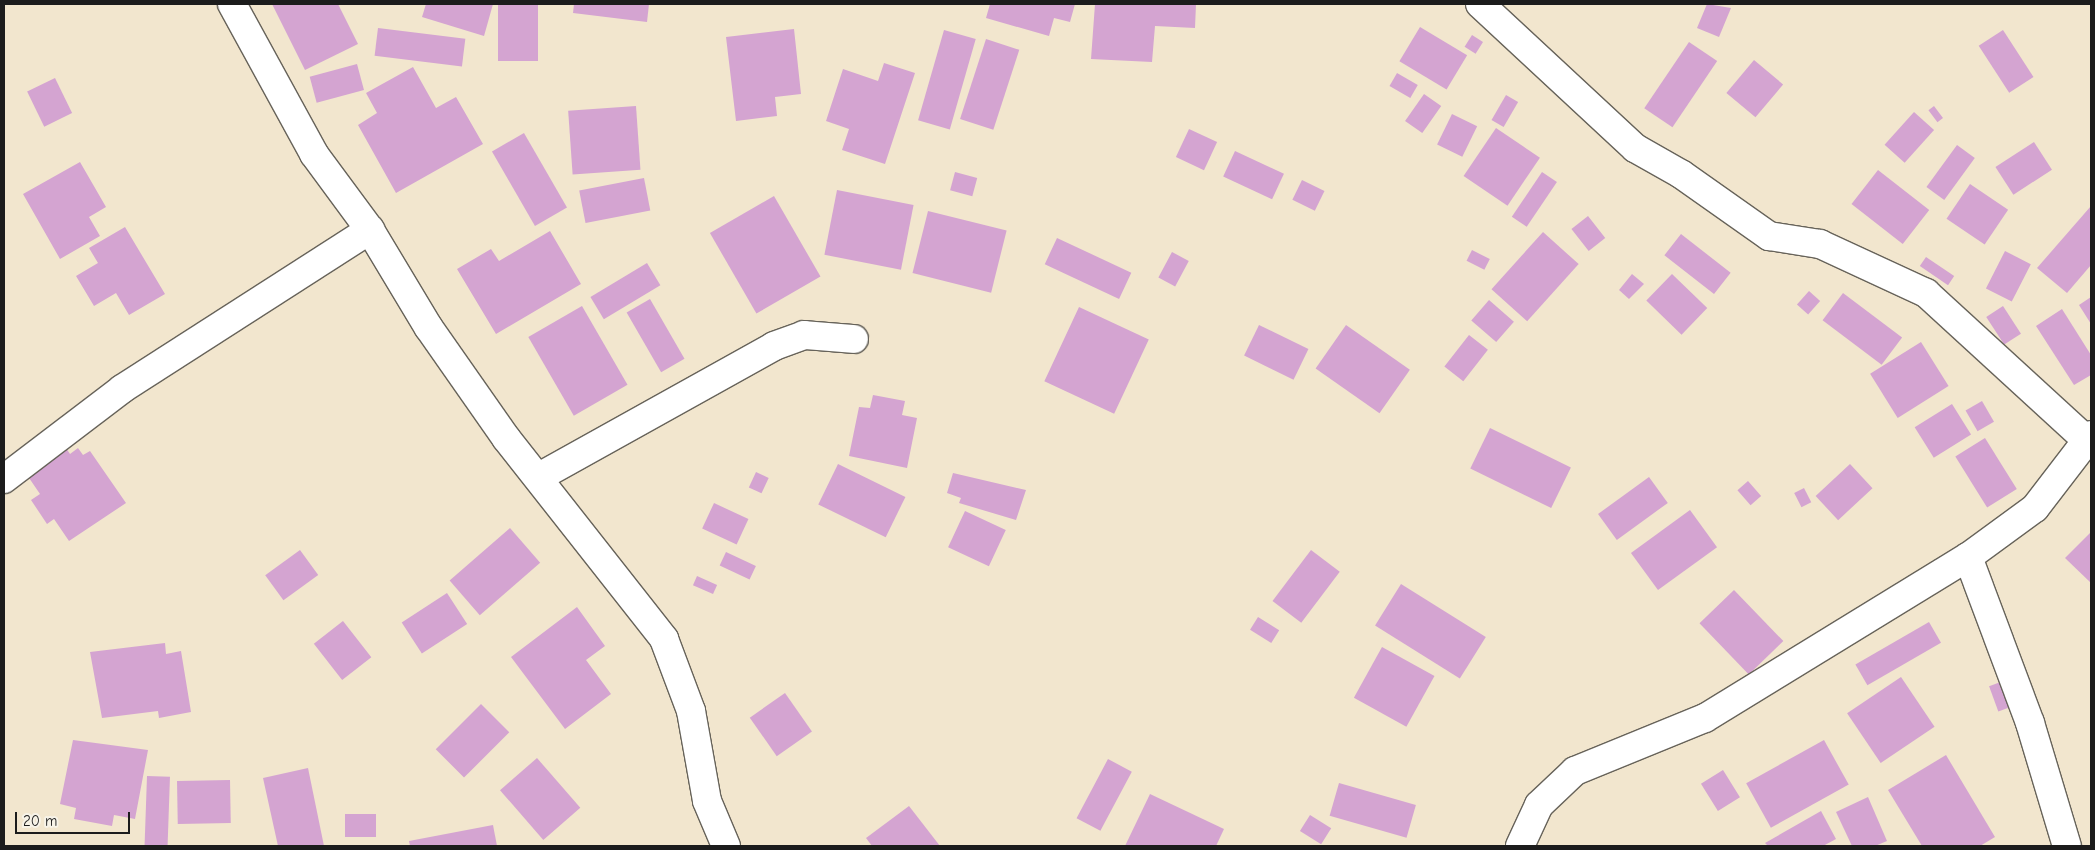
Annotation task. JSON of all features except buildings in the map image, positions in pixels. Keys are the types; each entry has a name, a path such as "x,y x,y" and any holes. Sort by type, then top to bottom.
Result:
{"street":[{"path":"232,4 314,154 370,230 429,328 664,639 691,711 707,801 726,846"},
{"path":"1480,4 1636,148 1682,174 1769,236 1820,244 1926,293 2089,439 2072,466 2035,508 1968,557 1705,718 1575,771 1539,805 1520,846"},
{"path":"4,479 122,389 370,230"},
{"path":"539,476 774,346 804,336 854,339"},
{"path":"1968,557 2030,723 2068,846"}]}
